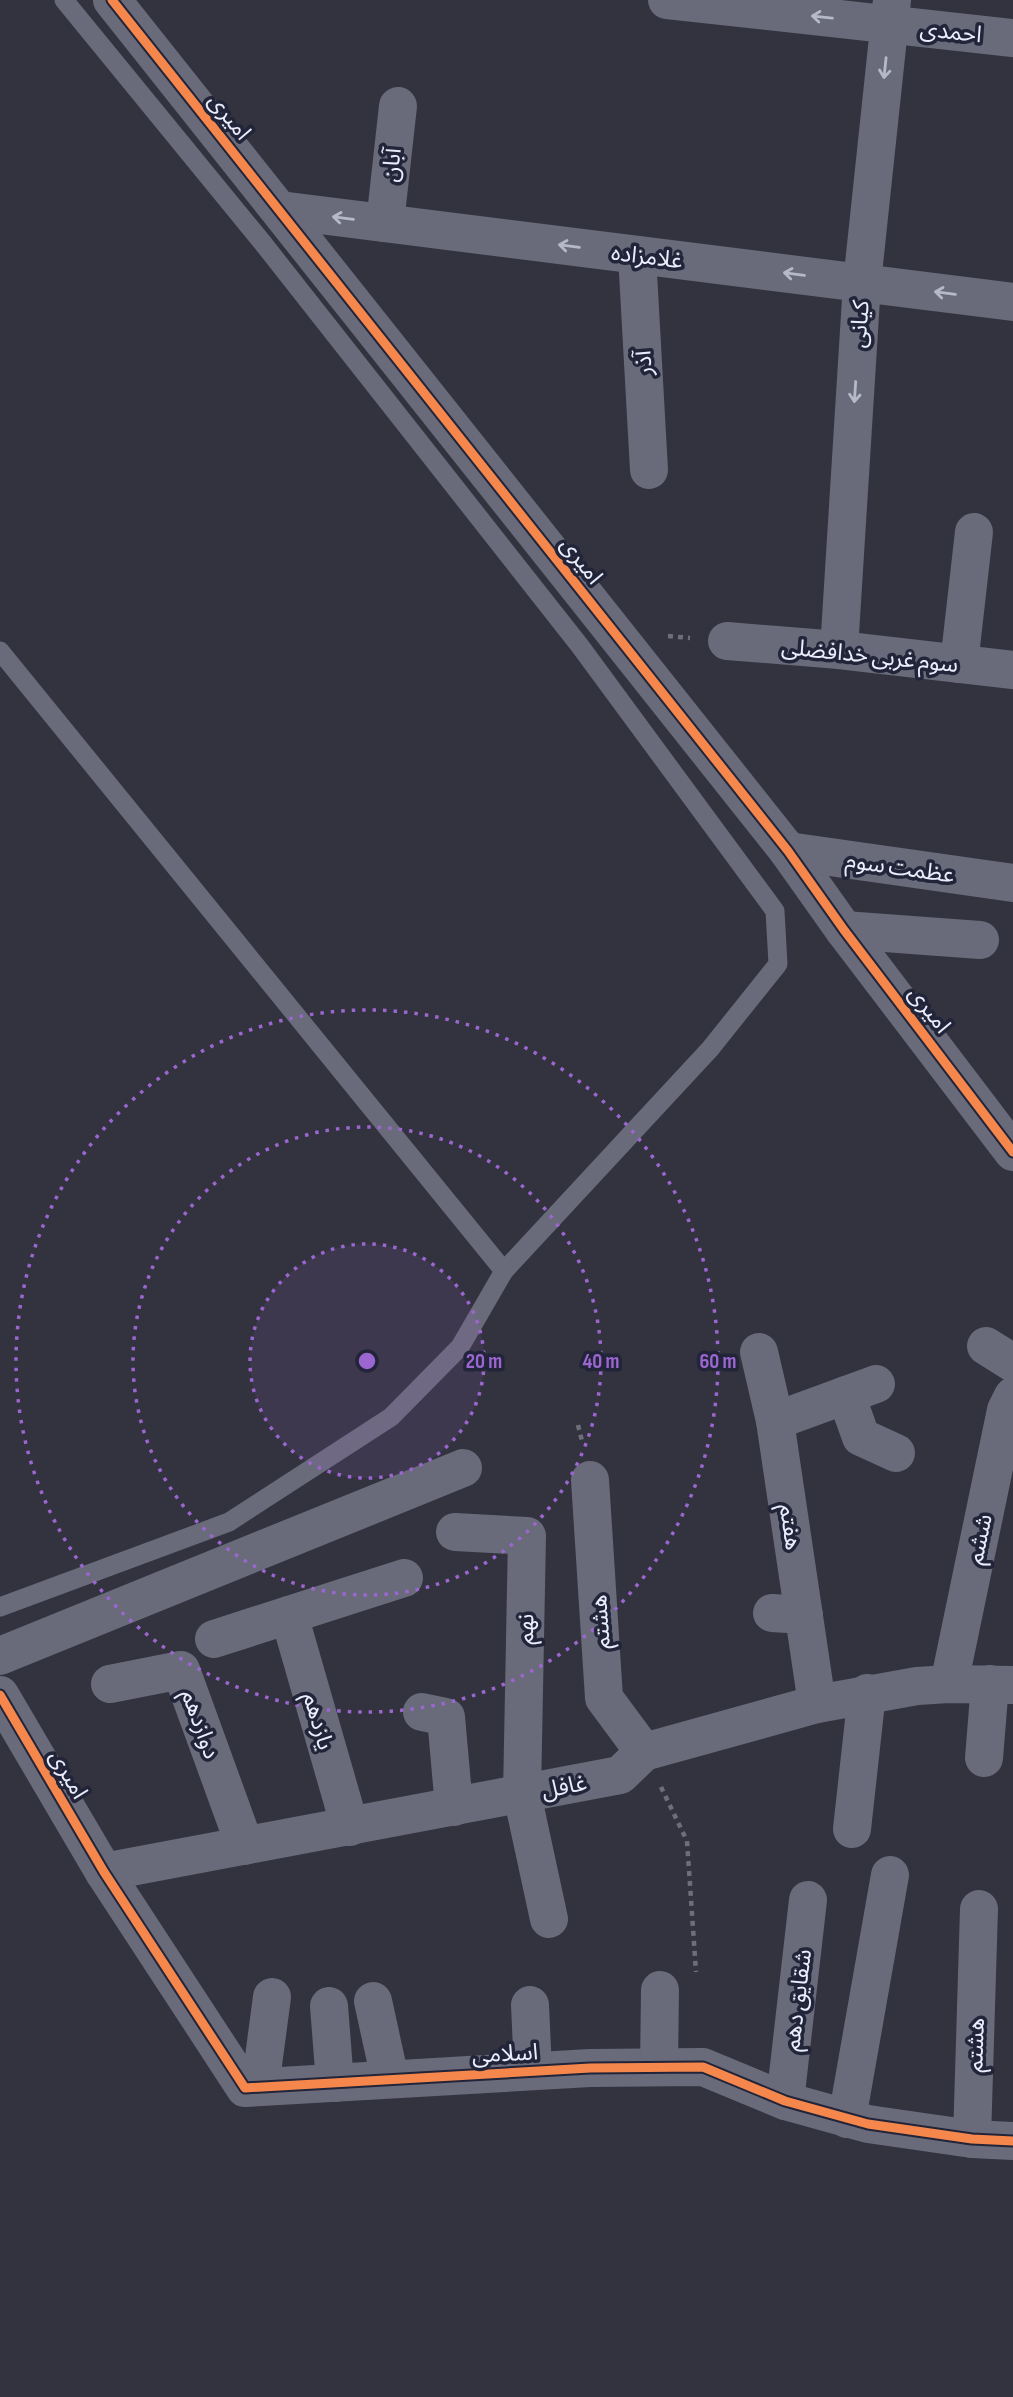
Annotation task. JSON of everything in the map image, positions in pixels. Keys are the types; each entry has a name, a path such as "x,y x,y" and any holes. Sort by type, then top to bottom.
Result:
{"street":[{"name":"امیری","path":"112,0 788,851 844,930 1013,1152"},
{"name":"احمدی","path":"667,0 891,12 1013,38"},
{"name":"کیانی","path":"839,650 862,283 891,12"},
{"name":"آبان","path":"385,223 398,106"},
{"name":"غلامزاده","path":"280,210 1013,302"},
{"name":"آذر","path":"637,255 649,470"},
{"path":"959,664 974,532"},
{"name":"سوم غربی خدافضلی","path":"727,641 839,650 1013,670"},
{"name":"عظمت سوم","path":"788,851 1013,883"},
{"path":"844,930 981,940"},
{"path":"975,1099 1013,1102"},
{"name":"هفتم","path":"759,1352 775,1421 788,1614 817,1704"},
{"path":"775,1421 861,1390 861,1437 895,1453"},
{"name":"ششم","path":"949,1684 1006,1410 1013,1396"},
{"path":"0,1656 463,1468"},
{"name":"هشتم","path":"590,1480 604,1698 644,1752"},
{"name":"نهم","path":"455,1532 527,1536 522,1794"},
{"path":"214,1639 404,1578"},
{"name":"یازدهم","path":"289,1615 350,1827"},
{"name":"دوازدهم","path":"110,1684 181,1670 246,1846"},
{"name":"غافل","path":"104,1872 620,1776 644,1752 817,1704 867,1693 949,1684 1001,1685"},
{"path":"984,1758 1001,1685"},
{"path":"852,1829 867,1693"},
{"name":"امیری","path":"0,1695 104,1872"},
{"path":"422,1712 446,1717 454,1807"},
{"path":"522,1794 549,1919"},
{"path":"104,1872 245,2088 260,2087 272,1997"},
{"path":"847,2119 890,1875"},
{"name":"شقایق دهم","path":"785,2101 808,1900"},
{"name":"هشتم","path":"972,2139 979,1909"},
{"path":"659,2067 660,1990"},
{"path":"373,2001 390,2079"},
{"path":"530,2005 533,2071"},
{"path":"329,2006 335,2083"},
{"name":"اسلامی","path":"260,2087 533,2071 703,2067 785,2101 847,2119 972,2139 1013,2141"}],"lane":[{"path":"0,1607 229,1522 391,1418 460,1347 504,1271 710,1049 778,964 775,911 580,646 262,242 64,0"},
{"path":"0,651 504,1271"}],"path":[{"path":"644,1752 687,1841 696,1974"}],"cycle path":[{"path":"112,0 788,851 844,930 1013,1152"},
{"path":"0,1695 104,1872 245,2088 590,2068 703,2067 785,2101 868,2124 972,2139 1013,2141"}]}
